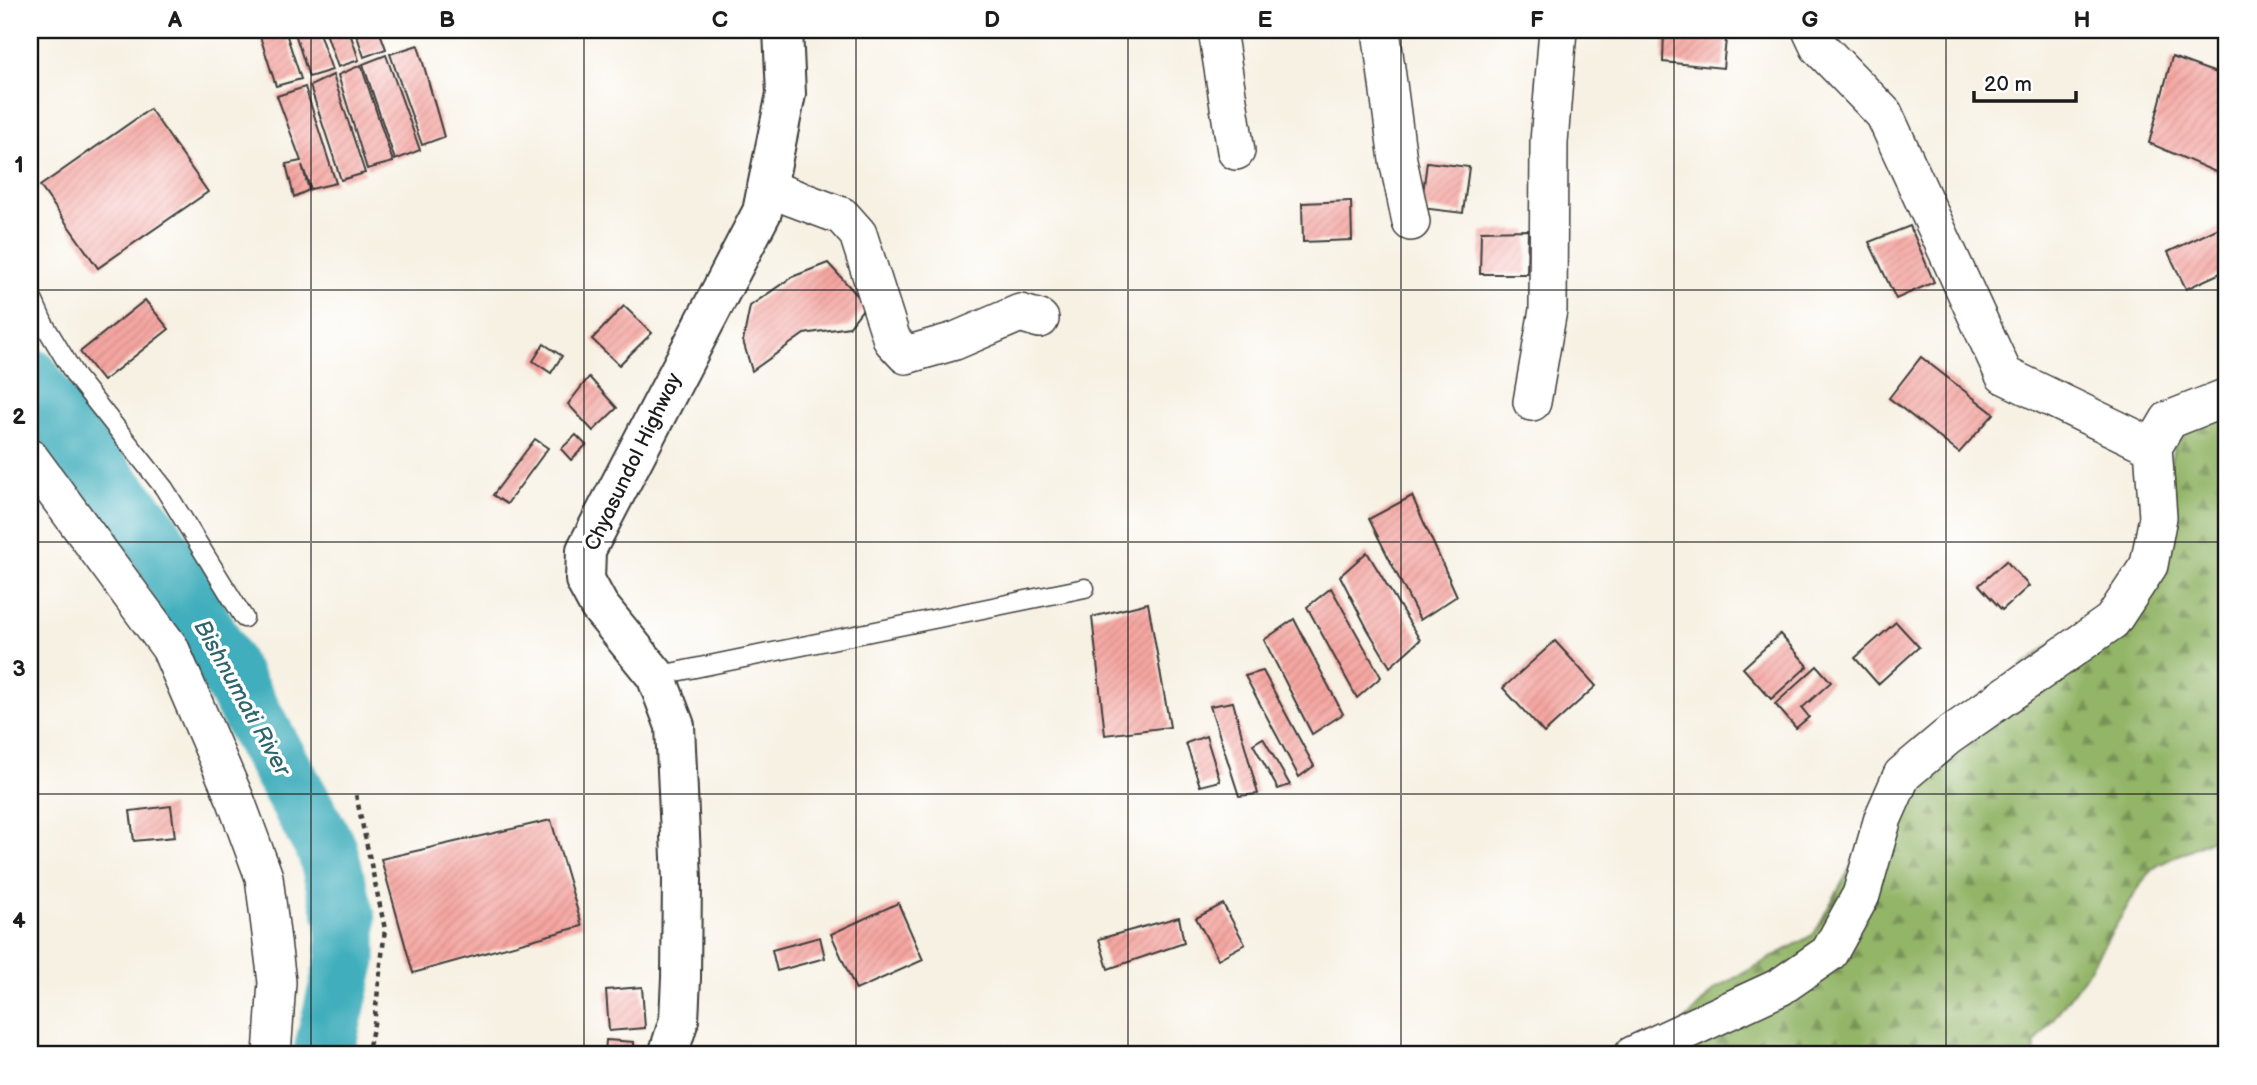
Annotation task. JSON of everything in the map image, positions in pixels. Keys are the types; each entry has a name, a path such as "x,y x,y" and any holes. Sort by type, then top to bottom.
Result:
{"street":[{"name":"Chyasundol Highway","path":"668,1055 679,1020 680,988 682,879 675,726 656,676 599,606 585,580 586,550 762,212 786,94 783,30"},
{"path":"1217,30 1236,151"},
{"path":"1381,30 1398,160 1411,222"},
{"path":"1532,402 1548,310 1549,142 1558,30"},
{"path":"1811,30 1819,47 1884,114 2004,375 2153,447"},
{"path":"767,188 842,216 858,234 892,340 906,355 955,341 1020,313 1040,318"},
{"path":"1633,1055 1780,987 1829,953 1861,895 1883,818 1902,775 1947,737 2112,621 2149,565 2158,517 2153,447 2169,420 2227,397"},
{"path":"30,458 170,648 236,801 264,877 277,982 272,1055"}],"lane":[{"path":"30,293 44,324 75,377 164,488 244,618"},
{"path":"656,676 1085,588"}],"path":[{"path":"356,795 385,929 374,1024 367,1055"}],"green space":[{"path":"2227,416 2227,832 2158,865 2144,879 2085,976 2035,1043 2034,1055 1632,1055 1683,1023 1715,989 1814,934 1871,830 1915,738 2012,674 2101,606 2153,523 2180,427"}],"building":[{"path":"258,30 285,30 301,79 276,86"},
{"path":"294,30 318,30 332,70 309,77"},
{"path":"325,30 349,30 359,60 338,67"},
{"path":"355,30 379,30 386,49 364,57"},
{"path":"1664,30 1727,30 1723,68 1663,62"},
{"path":"418,45 444,137 422,145 390,54"},
{"path":"386,55 420,150 395,160 363,64"},
{"path":"2172,57 2227,77 2227,177 2149,143"},
{"path":"361,65 393,162 367,169 338,75"},
{"path":"333,75 365,173 341,180 310,86"},
{"path":"305,87 336,183 311,189 302,165 309,190 294,197 286,164 301,161 277,96"},
{"path":"150,109 208,192 98,268 40,186"},
{"path":"1427,162 1469,167 1463,213 1421,208"},
{"path":"1351,201 1352,240 1303,242 1302,203"},
{"path":"2227,224 2227,270 2186,289 2168,252"},
{"path":"1910,226 1934,282 1896,299 1869,242"},
{"path":"1528,230 1527,274 1480,274 1481,231"},
{"path":"828,263 866,305 849,327 804,334 752,371 743,341 750,306 792,277"},
{"path":"145,300 169,329 103,381 80,352"},
{"path":"624,306 652,333 619,365 592,339"},
{"path":"544,344 562,356 551,373 533,361"},
{"path":"1921,357 1994,414 1959,453 1889,398"},
{"path":"589,377 617,408 593,431 568,404"},
{"path":"576,435 586,445 571,460 561,449"},
{"path":"535,439 548,448 507,504 493,495"},
{"path":"1412,496 1457,596 1420,620 1369,519"},
{"path":"1367,552 1420,640 1390,667 1340,576"},
{"path":"2006,561 2029,586 2002,610 1979,585"},
{"path":"1331,588 1381,677 1357,698 1307,607"},
{"path":"1148,603 1170,727 1105,735 1092,617"},
{"path":"1294,619 1343,714 1312,734 1264,640"},
{"path":"1896,622 1919,647 1878,684 1855,658"},
{"path":"1780,634 1808,666 1771,699 1743,668"},
{"path":"1555,641 1596,686 1544,733 1503,688"},
{"path":"1817,666 1831,682 1802,708 1809,717 1796,728 1775,704"},
{"path":"1263,671 1314,766 1299,777 1245,676"},
{"path":"1233,702 1258,794 1239,796 1210,706"},
{"path":"1206,736 1220,781 1200,786 1186,743"},
{"path":"1263,738 1290,785 1278,789 1253,744"},
{"path":"171,806 175,837 134,841 130,811"},
{"path":"551,820 582,926 413,973 381,859"},
{"path":"898,903 923,960 856,990 831,934"},
{"path":"1223,904 1245,944 1218,959 1196,918"},
{"path":"1179,917 1184,943 1108,969 1099,939"},
{"path":"820,937 825,958 777,971 772,950"},
{"path":"642,987 645,1028 609,1031 606,990"},
{"path":"606,1040 634,1042 634,1055 543,1055 543,1050 605,1053"}],"waterway":[{"name":"Bishnumati River","path":"30,378 69,436 151,533 327,850 346,921 346,959 323,1055"}]}
